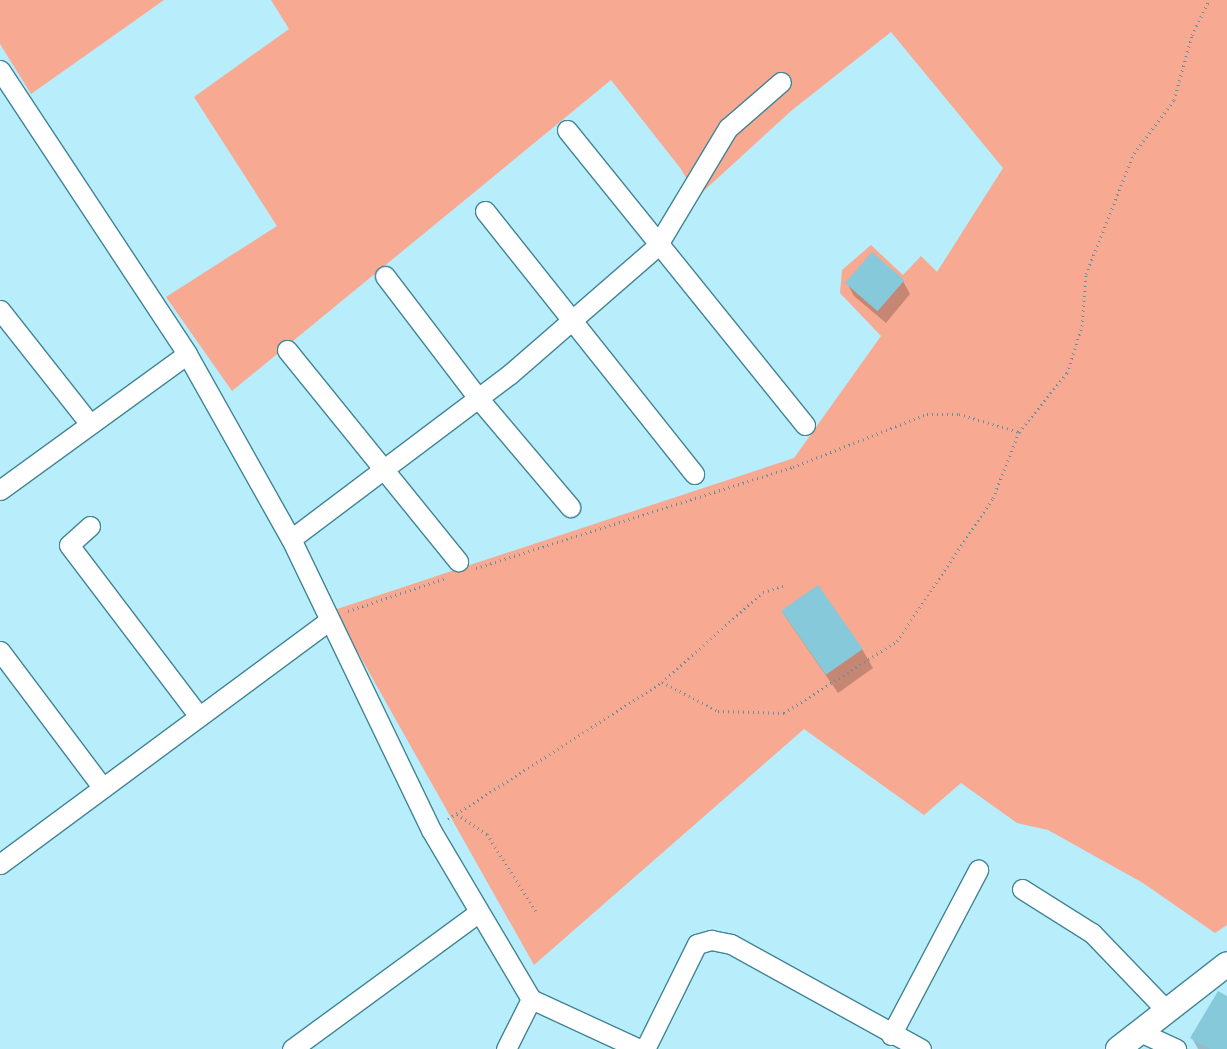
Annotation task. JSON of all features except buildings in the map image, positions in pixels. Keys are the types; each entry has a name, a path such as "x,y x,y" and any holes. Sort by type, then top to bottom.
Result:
{"street":[{"path":"0,70 187,354 290,539 431,830 478,913 531,999 639,1049"},
{"path":"290,539 478,398 572,323 656,246 728,128 781,82"},
{"path":"567,130 656,246 805,425"},
{"path":"485,211 572,323 694,474"},
{"path":"385,276 478,398 570,507"},
{"path":"0,310 90,424"},
{"path":"287,350 461,569"},
{"path":"0,490 187,354"},
{"path":"90,526 69,545 199,716"},
{"path":"3,857 103,788 330,620"},
{"path":"0,651 103,788"},
{"path":"891,1035 978,870"},
{"path":"1022,889 1092,933 1167,1011"},
{"path":"292,1049 478,913"},
{"path":"645,1049 697,944 712,940 731,944 891,1035 921,1049"},
{"path":"1118,1049 1227,964"},
{"path":"506,1049 531,999"},
{"path":"1140,1032 1176,1049"}],"path":[{"path":"662,682 718,712 784,713 859,668 897,641 993,498 1019,432 1067,373 1082,326 1086,274 1134,153 1174,100 1192,35 1209,0"},
{"path":"330,620 360,605 461,569 793,467 927,414 959,414 1019,432"},
{"path":"431,830 662,682 764,592 783,586"},
{"path":"457,814 486,834 537,913"}],"shaded area":[{"path":"0,0 164,0 31,94 0,44"},
{"path":"271,0 1227,0 1227,925 1215,933 1143,883 1048,830 1017,823 961,783 924,815 804,729 534,965 334,610 794,458 881,336 840,293 842,270 871,245 903,275 921,256 937,272 1003,168 891,32 791,111 697,197 681,169 611,80 232,391 166,297 277,226 194,97 289,29"}]}
